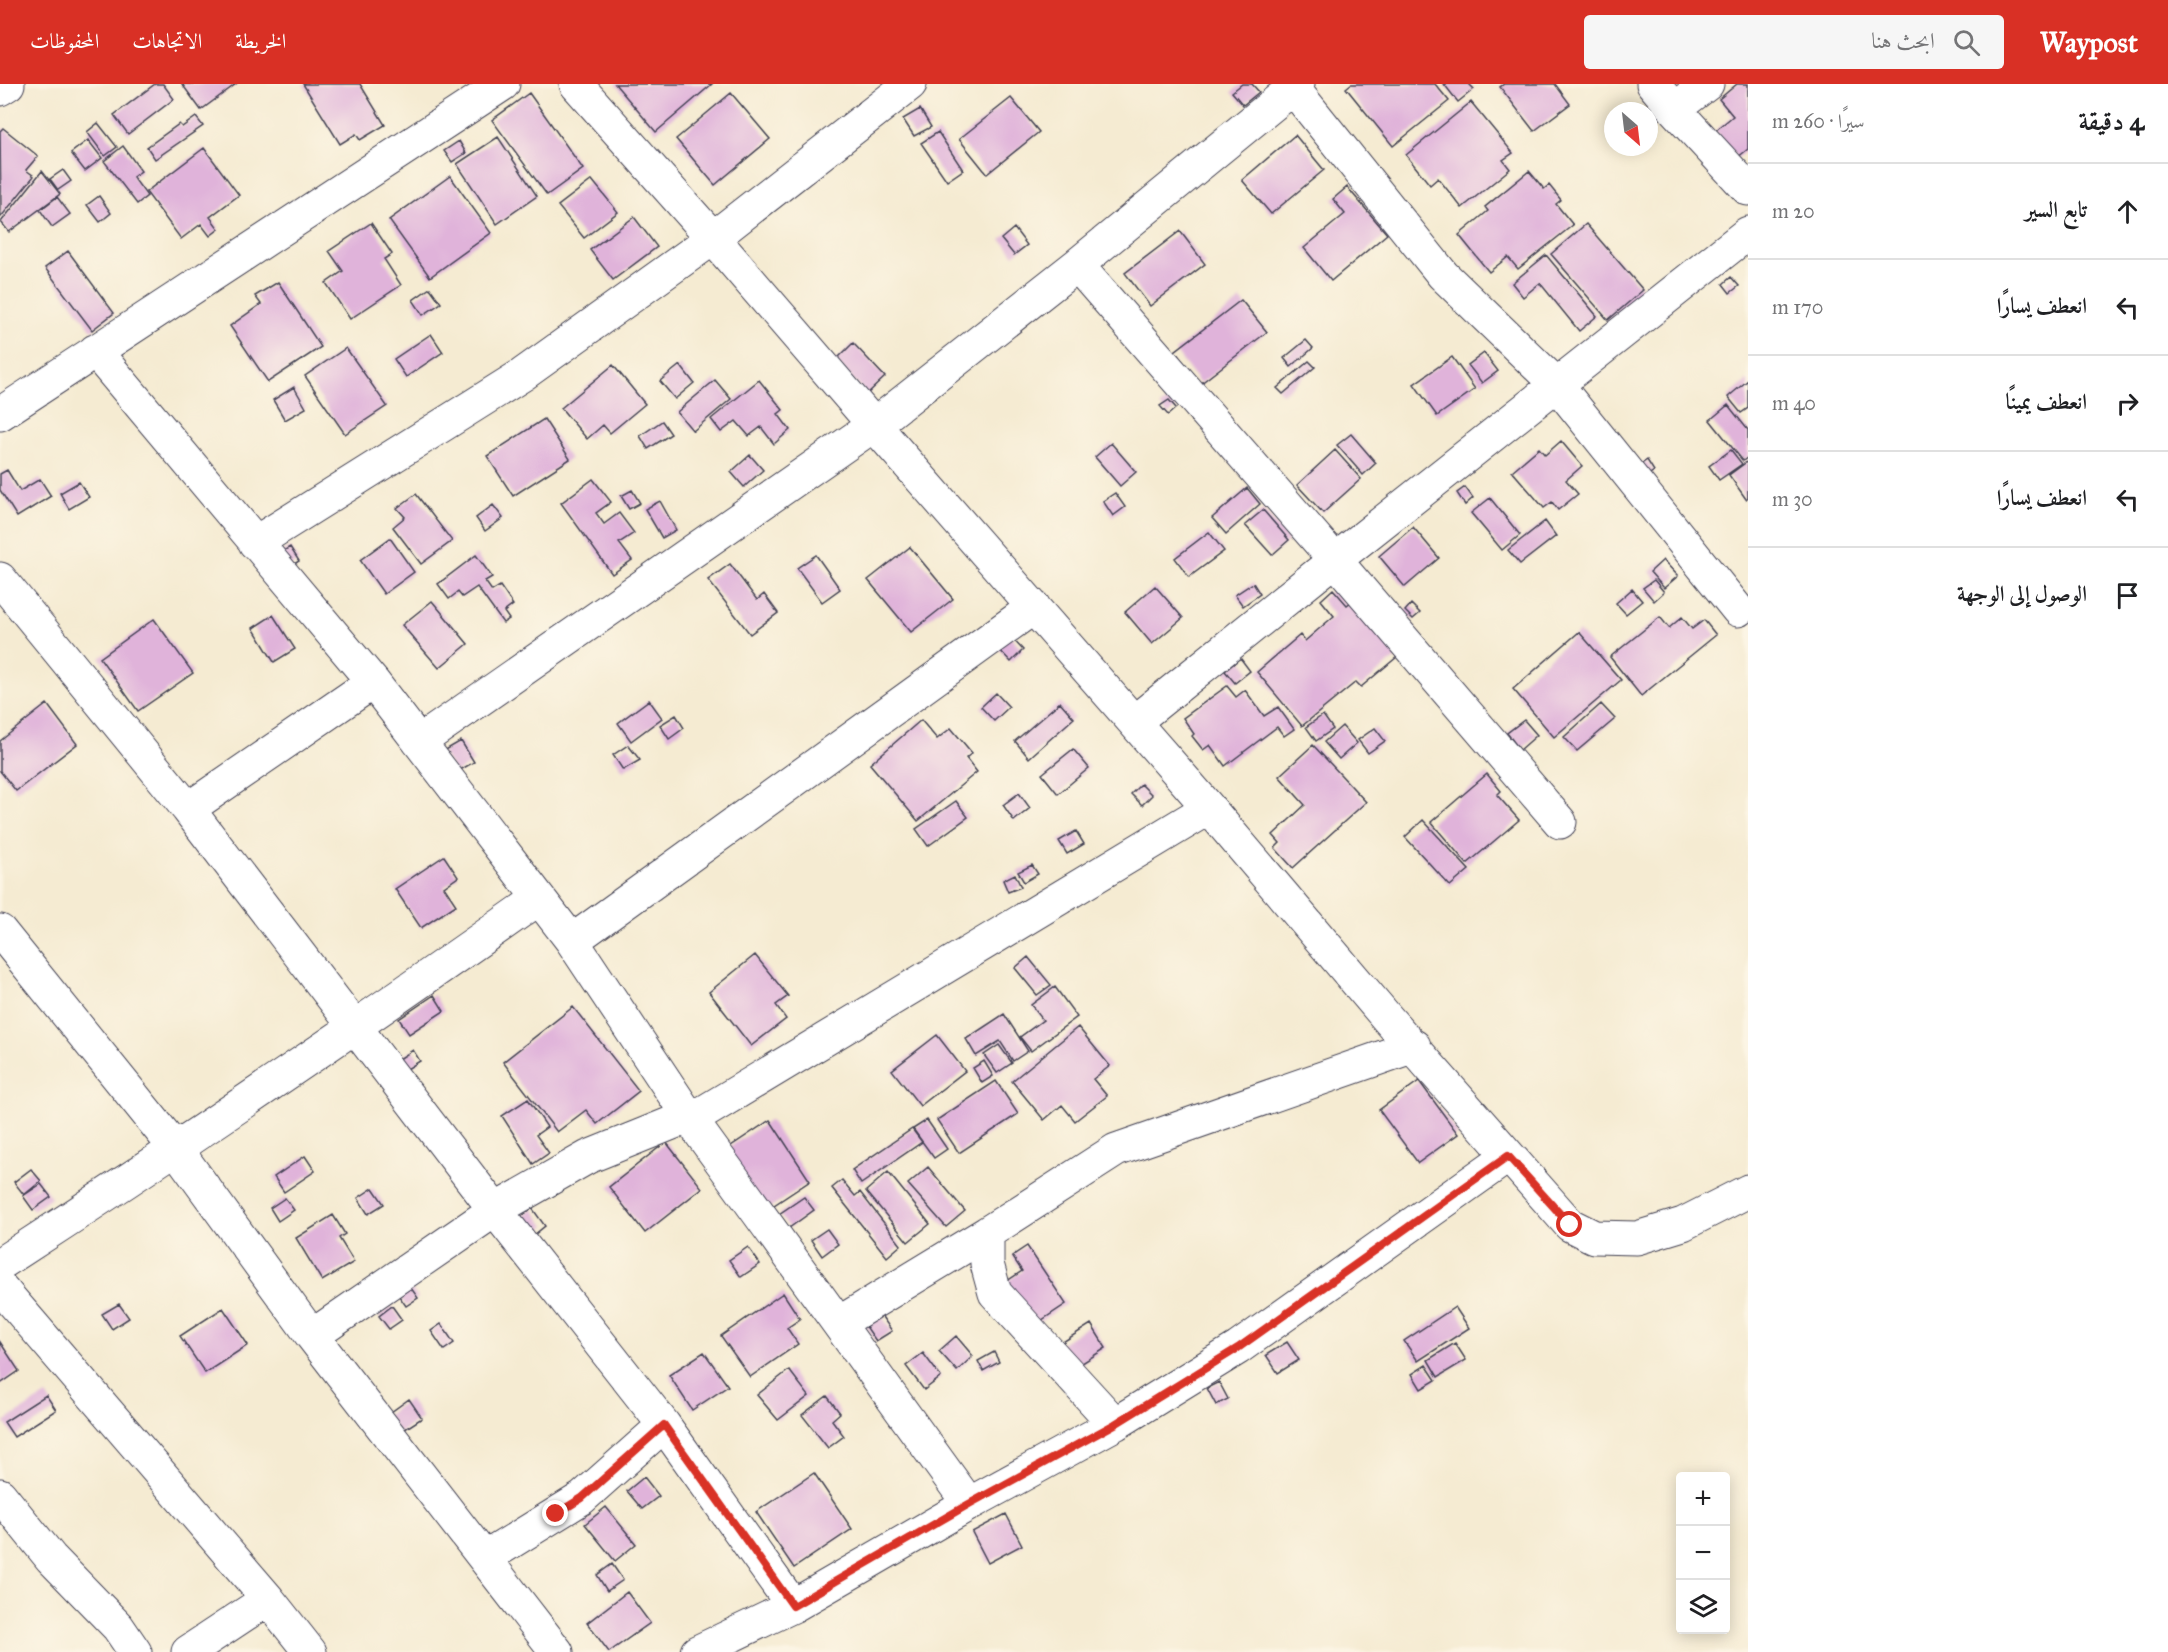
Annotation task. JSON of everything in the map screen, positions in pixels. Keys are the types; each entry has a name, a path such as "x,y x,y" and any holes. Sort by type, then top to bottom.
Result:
{"street":[{"path":"0,89 8,84"},
{"path":"4,403 95,351 503,84"},
{"path":"576,84 713,238 1209,808 1388,1019 1570,1225 1594,1237 1637,1238 1683,1224 1748,1191"},
{"path":"255,543 522,375 713,238 910,84"},
{"path":"1653,84 1674,110 1748,189"},
{"path":"1674,110 1707,84"},
{"path":"419,742 874,425 1077,265 1295,86 1443,275 1557,385 1738,610"},
{"path":"1134,722 1748,233"},
{"path":"1077,265 1560,822"},
{"path":"95,351 373,682 572,941 691,1120 969,1504"},
{"path":"0,579 188,809 495,1210 664,1425 793,1606"},
{"path":"572,941 1034,607"},
{"path":"188,809 373,682"},
{"path":"312,1336 495,1210 588,1157 677,1121 691,1120 1209,808"},
{"path":"0,1264 355,1028 538,899"},
{"path":"0,930 176,1149 312,1336 557,1652"},
{"path":"839,1323 987,1233 1116,1150 1414,1046"},
{"path":"697,1652 793,1606 969,1504 1115,1424 1238,1348 1508,1156"},
{"path":"987,1233 987,1264 995,1293 1115,1424"},
{"path":"0,1287 268,1599 310,1652"},
{"path":"485,1558 582,1498 664,1425"},
{"path":"0,1495 51,1558 118,1628 135,1652"},
{"path":"188,1652 268,1599"}],"building":[{"path":"155,84 163,84 174,99 128,134 114,115"},
{"path":"182,84 236,84 201,110"},
{"path":"303,84 360,84 385,125 360,140 356,134 340,144"},
{"path":"615,84 712,84 656,132"},
{"path":"1242,84 1252,84 1259,92 1243,105 1232,92"},
{"path":"1351,84 1435,84 1449,101 1393,146 1346,88"},
{"path":"1444,84 1469,84 1474,89 1458,102"},
{"path":"1504,84 1555,84 1570,104 1534,131 1500,87"},
{"path":"1737,84 1748,84 1748,149 1737,158 1715,131 1733,116 1719,99"},
{"path":"529,93 583,169 547,195 492,120"},
{"path":"731,93 770,139 715,185 676,139"},
{"path":"1011,98 1039,132 987,174 959,139"},
{"path":"1471,102 1513,153 1503,160 1510,169 1462,208 1438,178 1430,185 1406,155"},
{"path":"920,109 931,127 914,136 903,119"},
{"path":"196,117 203,126 155,159 147,147 179,124 182,127"},
{"path":"98,123 117,147 105,156 87,132"},
{"path":"3,128 38,156 26,170 34,176 1,217 0,131"},
{"path":"938,132 963,170 947,181 921,143"},
{"path":"1295,135 1324,170 1271,214 1242,180"},
{"path":"498,137 537,196 497,224 457,164"},
{"path":"88,140 102,158 85,171 71,153"},
{"path":"459,141 466,153 452,162 444,151"},
{"path":"123,146 141,171 133,177 147,196 137,204 104,161"},
{"path":"204,148 239,195 210,217 219,229 210,236 201,224 181,239 146,192"},
{"path":"63,170 71,181 58,190 50,179"},
{"path":"42,171 60,194 9,232 1,222"},
{"path":"1529,171 1544,189 1549,185 1561,200 1556,204 1573,225 1518,269 1508,257 1489,272 1459,235 1488,211 1485,207"},
{"path":"450,176 491,233 430,277 389,220"},
{"path":"592,180 618,212 584,238 558,206"},
{"path":"1347,187 1387,234 1331,281 1304,248 1345,214 1333,199"},
{"path":"99,196 111,213 100,222 87,205"},
{"path":"57,197 70,214 52,227 40,210"},
{"path":"634,217 657,247 613,280 590,250"},
{"path":"371,223 392,254 384,259 401,285 350,319 326,283 343,271 329,251"},
{"path":"1586,224 1643,290 1608,320 1551,254"},
{"path":"1014,228 1027,245 1014,255 1001,239"},
{"path":"1180,231 1205,264 1150,306 1125,273"},
{"path":"68,251 114,313 92,330 45,268"},
{"path":"1546,255 1597,316 1579,331 1540,283 1523,297 1512,283"},
{"path":"1731,277 1739,286 1730,293 1723,284"},
{"path":"278,282 321,347 268,382 230,326 261,304 255,296"},
{"path":"430,288 441,303 423,315 413,300"},
{"path":"1241,300 1267,332 1200,384 1175,351"},
{"path":"431,334 443,352 406,377 394,359"},
{"path":"1306,340 1313,348 1291,367 1284,358"},
{"path":"853,343 885,377 867,394 835,361"},
{"path":"346,348 387,406 345,434 305,376"},
{"path":"1484,353 1498,371 1482,383 1468,365"},
{"path":"1452,357 1475,389 1437,416 1414,384"},
{"path":"1309,361 1315,367 1283,394 1277,388"},
{"path":"613,365 645,404 610,433 603,425 587,439 561,408"},
{"path":"680,365 694,383 675,399 660,381"},
{"path":"715,380 731,399 693,431 677,412"},
{"path":"759,380 783,410 778,414 790,430 774,444 761,427 749,436 736,421 721,432 711,419"},
{"path":"1748,380 1748,408 1741,413 1728,397"},
{"path":"294,387 306,408 285,420 273,400"},
{"path":"1169,400 1176,408 1168,415 1160,406"},
{"path":"1728,405 1748,430 1748,457 1743,461 1710,420"},
{"path":"544,419 570,459 513,496 487,456"},
{"path":"662,421 671,434 648,449 640,436"},
{"path":"1351,434 1376,463 1363,475 1337,445"},
{"path":"1561,441 1582,466 1566,480 1578,494 1558,510 1552,502 1544,508 1512,471 1539,448 1545,455"},
{"path":"1111,443 1136,472 1120,486 1095,457"},
{"path":"1335,450 1361,479 1323,513 1297,485"},
{"path":"1731,450 1742,464 1719,480 1709,466"},
{"path":"750,455 763,470 744,487 731,472"},
{"path":"1647,460 1654,471 1644,478 1636,468"},
{"path":"1748,461 1748,497 1746,499 1729,475"},
{"path":"7,470 20,491 40,479 51,496 17,517 0,490 0,474"},
{"path":"593,479 611,502 596,513 604,524 619,513 634,533 619,543 632,560 612,574 561,503"},
{"path":"79,482 89,497 69,509 60,493"},
{"path":"1465,487 1473,498 1465,505 1457,493"},
{"path":"1247,488 1260,504 1226,534 1212,518"},
{"path":"632,490 640,503 629,509 621,496"},
{"path":"1115,493 1125,507 1113,516 1103,501"},
{"path":"416,494 452,541 421,564 393,527 405,517 397,508"},
{"path":"1490,498 1520,535 1502,550 1471,513"},
{"path":"660,501 676,530 662,538 645,509"},
{"path":"493,505 503,518 485,531 476,518"},
{"path":"1263,510 1289,540 1272,555 1245,525"},
{"path":"1545,521 1556,536 1520,564 1508,550"},
{"path":"1413,527 1439,558 1405,587 1379,556"},
{"path":"1209,532 1224,551 1189,577 1175,558"},
{"path":"390,538 414,572 384,594 360,560"},
{"path":"290,547 299,561 282,572 273,557"},
{"path":"910,547 953,599 911,632 868,580"},
{"path":"476,555 492,577 485,581 492,591 500,586 513,605 504,612 509,619 503,623 477,587 462,597 458,592 449,599 438,584"},
{"path":"816,555 840,589 822,602 797,568"},
{"path":"1663,560 1678,576 1664,588 1650,572"},
{"path":"730,564 757,600 764,594 778,613 750,634 708,580"},
{"path":"1654,580 1664,592 1654,601 1643,588"},
{"path":"1253,583 1260,594 1243,606 1235,595"},
{"path":"1155,586 1183,618 1152,644 1125,612"},
{"path":"1333,589 1347,605 1351,602 1397,657 1361,687 1356,682 1302,726 1257,672 1300,635 1305,641 1334,616 1321,600"},
{"path":"1632,589 1642,601 1626,614 1616,603"},
{"path":"432,601 468,644 439,668 402,625"},
{"path":"1411,604 1420,613 1413,619 1405,611"},
{"path":"273,615 295,649 274,662 253,628"},
{"path":"1660,617 1669,628 1682,617 1692,629 1704,620 1716,635 1641,696 1610,657"},
{"path":"154,619 193,673 138,711 100,658"},
{"path":"1579,632 1621,680 1554,737 1513,689"},
{"path":"1008,634 1023,650 1011,662 996,646"},
{"path":"1239,659 1250,671 1235,683 1225,671"},
{"path":"1227,686 1236,697 1245,690 1264,716 1278,707 1294,729 1284,736 1277,727 1225,766 1210,745 1203,750 1192,736 1194,734 1183,718"},
{"path":"996,693 1009,707 994,721 981,707"},
{"path":"649,700 662,718 631,741 618,723"},
{"path":"1060,702 1074,718 1029,758 1015,741"},
{"path":"47,704 77,744 16,791 0,771 0,741"},
{"path":"1601,704 1615,719 1577,751 1564,737"},
{"path":"676,715 684,728 669,739 660,725"},
{"path":"1323,715 1333,729 1316,741 1306,727"},
{"path":"921,720 937,739 951,728 972,753 966,758 977,772 918,821 870,764"},
{"path":"1524,720 1537,735 1520,750 1507,733"},
{"path":"1342,726 1357,743 1339,759 1324,742"},
{"path":"1375,728 1385,741 1368,753 1358,740"},
{"path":"461,741 474,762 455,773 442,752"},
{"path":"628,745 640,760 623,770 613,755"},
{"path":"1313,745 1366,802 1293,868 1275,848 1280,843 1273,835 1305,805 1279,776"},
{"path":"1073,749 1089,768 1058,794 1042,774"},
{"path":"1487,774 1501,791 1497,795 1519,820 1467,864 1431,822"},
{"path":"1141,784 1152,795 1142,805 1131,794"},
{"path":"1019,793 1030,808 1014,821 1003,805"},
{"path":"956,801 968,817 928,846 916,829"},
{"path":"1423,820 1469,870 1450,886 1405,837"},
{"path":"1076,831 1084,844 1067,854 1059,841"},
{"path":"444,856 458,877 444,887 456,905 421,928 395,889"},
{"path":"1032,865 1038,874 1024,882 1018,872"},
{"path":"1015,874 1021,887 1008,892 1003,880"},
{"path":"755,955 788,996 776,1005 786,1019 751,1046 709,992"},
{"path":"1028,957 1051,985 1037,995 1015,968"},
{"path":"1055,987 1077,1017 1031,1051 1020,1037 1043,1020 1031,1005"},
{"path":"434,995 444,1011 409,1034 399,1019"},
{"path":"573,1007 639,1091 597,1124 586,1110 557,1132 503,1062"},
{"path":"1004,1014 1028,1051 1013,1061 1000,1041 976,1056 966,1039"},
{"path":"1078,1027 1110,1066 1093,1079 1107,1096 1075,1121 1062,1105 1044,1120 1012,1081"},
{"path":"937,1035 965,1071 920,1106 892,1070"},
{"path":"999,1045 1012,1063 997,1073 984,1055"},
{"path":"413,1050 420,1061 407,1069 399,1059"},
{"path":"984,1061 993,1076 982,1083 973,1068"},
{"path":"996,1081 1018,1114 959,1153 937,1120"},
{"path":"1419,1081 1458,1134 1418,1163 1379,1110"},
{"path":"528,1099 547,1127 536,1135 549,1153 533,1164 502,1116"},
{"path":"770,1120 810,1181 762,1213 722,1152"},
{"path":"927,1120 947,1149 934,1158 913,1129"},
{"path":"912,1129 922,1142 861,1184 852,1170"},
{"path":"666,1142 702,1188 645,1233 609,1187"},
{"path":"305,1156 315,1171 284,1192 274,1177"},
{"path":"928,1167 965,1211 946,1227 908,1184"},
{"path":"31,1169 41,1181 24,1195 14,1182"},
{"path":"888,1172 930,1224 908,1242 866,1191"},
{"path":"842,1180 855,1196 860,1192 901,1245 887,1257 832,1188"},
{"path":"41,1184 51,1197 33,1210 23,1196"},
{"path":"373,1188 384,1204 368,1214 358,1198"},
{"path":"804,1197 814,1210 789,1228 779,1214"},
{"path":"285,1198 294,1210 278,1221 270,1208"},
{"path":"532,1208 545,1226 529,1239 515,1222"},
{"path":"333,1215 345,1234 339,1238 354,1262 322,1281 296,1238"},
{"path":"827,1229 838,1244 822,1256 811,1240"},
{"path":"1027,1246 1066,1304 1030,1328 1001,1285 1022,1271 1012,1256"},
{"path":"748,1247 760,1264 741,1277 729,1260"},
{"path":"411,1288 418,1298 406,1306 399,1296"},
{"path":"783,1293 800,1319 787,1328 798,1344 750,1377 721,1336"},
{"path":"119,1304 129,1318 112,1329 102,1314"},
{"path":"392,1306 402,1320 389,1329 379,1316"},
{"path":"1455,1307 1469,1328 1418,1361 1404,1341"},
{"path":"223,1308 248,1345 205,1373 180,1336"},
{"path":"880,1314 892,1331 876,1341 865,1325"},
{"path":"441,1324 454,1343 444,1350 431,1331"},
{"path":"1091,1324 1106,1348 1073,1369 1058,1345"},
{"path":"956,1336 973,1356 957,1371 939,1351"},
{"path":"0,1342 19,1371 0,1384"},
{"path":"1287,1342 1299,1360 1278,1373 1266,1355"},
{"path":"1455,1343 1466,1360 1438,1377 1428,1360"},
{"path":"704,1352 728,1386 692,1410 669,1375"},
{"path":"994,1352 999,1362 983,1371 978,1361"},
{"path":"923,1353 941,1377 924,1390 906,1366"},
{"path":"1426,1365 1436,1380 1421,1389 1412,1374"},
{"path":"789,1370 809,1396 778,1420 757,1395"},
{"path":"1219,1382 1228,1399 1216,1405 1207,1388"},
{"path":"46,1395 56,1410 14,1437 4,1422"},
{"path":"827,1396 840,1413 832,1420 844,1436 828,1448 802,1415"},
{"path":"409,1399 422,1418 399,1433 387,1415"},
{"path":"814,1473 852,1529 794,1568 756,1512"},
{"path":"644,1477 659,1496 642,1509 627,1491"},
{"path":"606,1507 636,1544 615,1561 585,1524"},
{"path":"1006,1514 1022,1545 988,1563 972,1532"},
{"path":"612,1564 623,1580 607,1591 597,1575"},
{"path":"627,1592 650,1623 609,1652 587,1623"}],"route":[{"path":"556,1514 582,1498 664,1425 793,1606 969,1504 1115,1424 1238,1348 1508,1156 1570,1225"}]}
